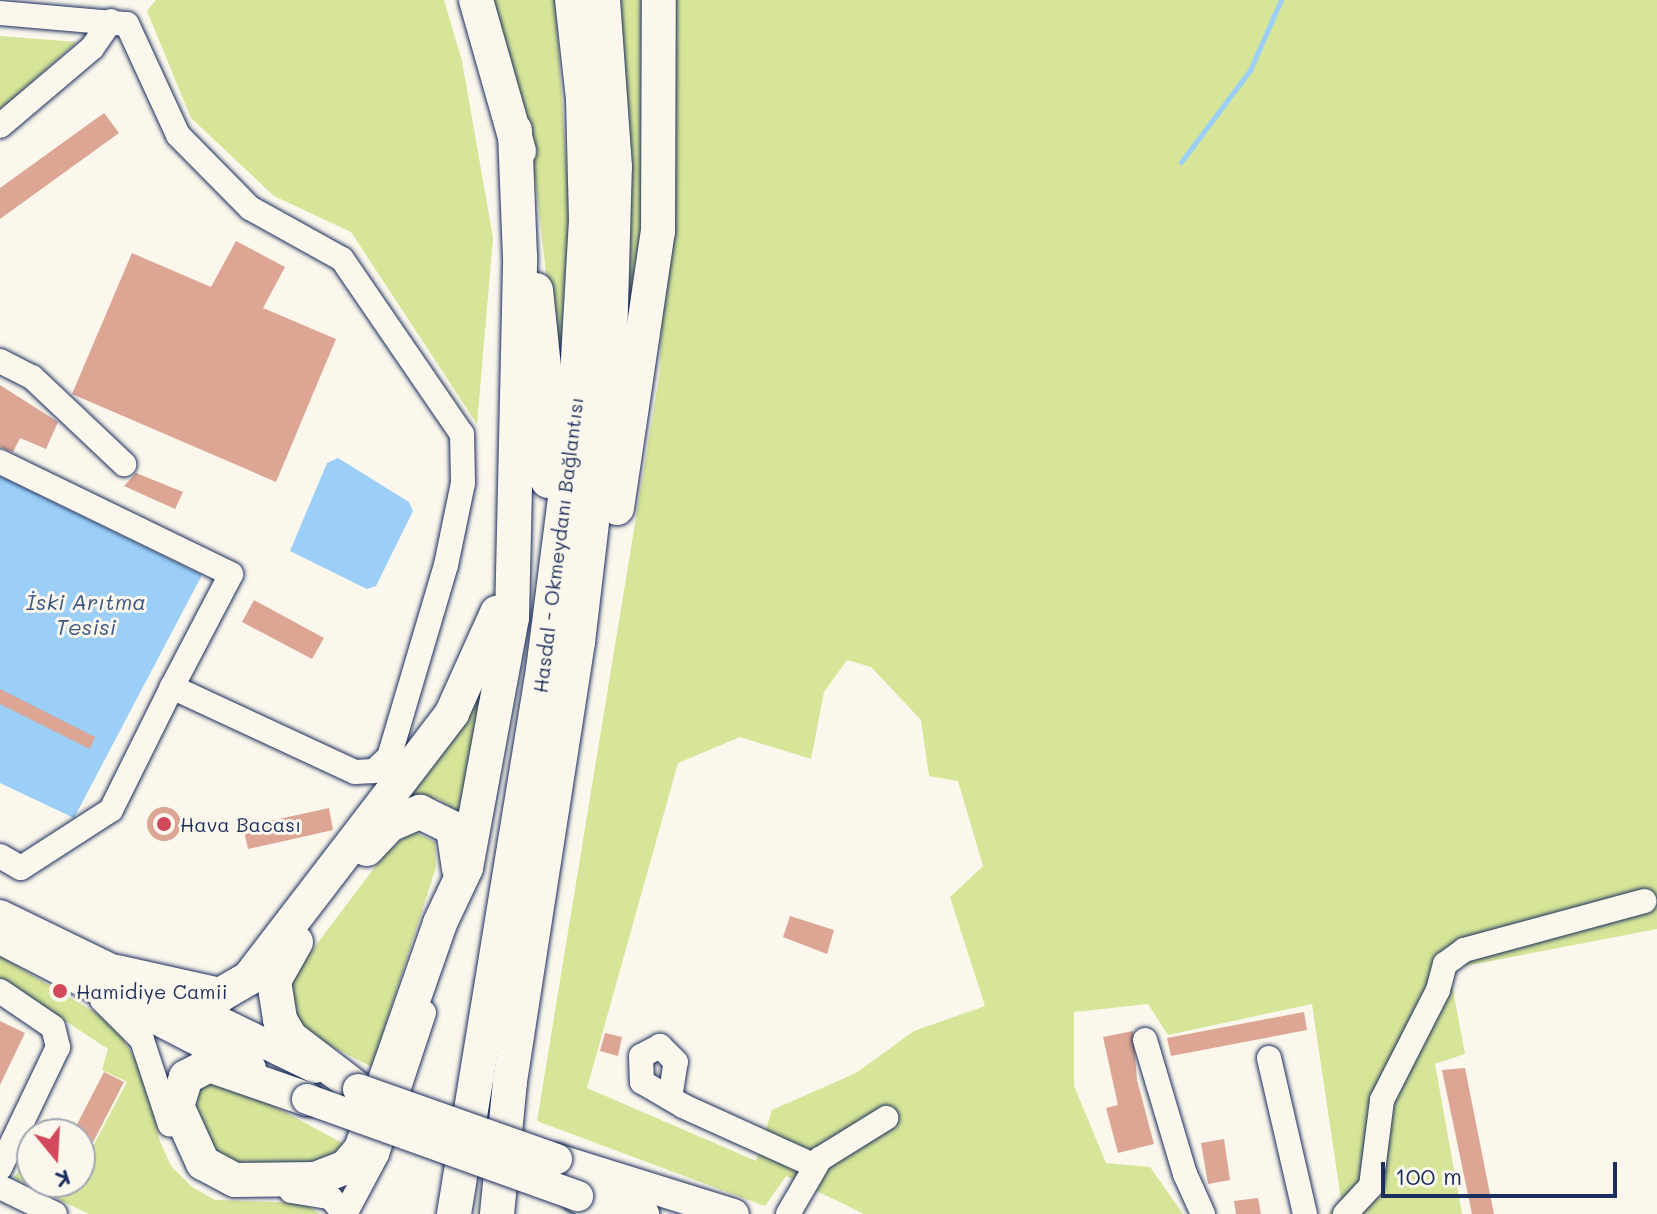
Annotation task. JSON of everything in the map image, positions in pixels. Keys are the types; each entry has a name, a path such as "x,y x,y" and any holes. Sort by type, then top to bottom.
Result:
{"highway":[{"path":"476,0 515,130 550,449 523,696 525,772"},
{"name":"Hasdal - Okmeydanı Bağlantısı","path":"472,1085 555,585 583,315 584,113 572,0"},
{"name":"Hasdal - Okmeydanı Bağlantısı","path":"519,1045 547,835 582,615 610,363 615,167 603,0"},
{"path":"547,835 572,782 651,297 662,174 659,0"},
{"path":"307,1099 209,1065 186,1077 177,1106 192,1148 218,1174 269,1183 348,1177 361,1149 457,882 472,850 508,640 520,257 515,130"},
{"path":"117,972 220,995 249,978 467,688 497,614 512,505"},
{"path":"358,1089 284,1030 273,992 280,965 370,844 400,818 420,812 453,828 459,842 457,882"},
{"path":"497,1214 519,1045"},
{"path":"519,1045 521,1214"},
{"path":"437,1214 459,1104 472,1085"},
{"path":"454,1214 472,1085"},
{"path":"578,1196 618,1214"}],"main road":[{"path":"0,915 358,1089 557,1159 734,1214"},
{"path":"0,939 307,1099 578,1196 644,1214"}],"street":[{"path":"0,13 127,24 178,135 250,208 342,259 462,434 463,483 446,565 400,728 389,757 374,771 355,772 172,687"},
{"path":"0,126 92,48 111,21"},
{"path":"0,361 32,377 124,464"},
{"path":"0,462 231,574 111,810 21,868 0,856"},
{"path":"1345,1214 1371,1186 1382,1100 1433,1001 1445,964 1464,950 1644,901"},
{"path":"47,963 106,1002 142,1040 174,1141 201,1173 237,1189 309,1190 330,1197 345,1214"},
{"path":"0,991 53,1027 58,1047 0,1168"},
{"path":"1145,1040 1185,1174 1203,1214"},
{"path":"1269,1058 1305,1214"},
{"path":"670,1098 815,1166"},
{"path":"788,1214 815,1166 886,1118"},
{"path":"345,1214 348,1177"},
{"path":"348,1177 365,1214"},
{"path":"0,1187 39,1211"}],"green space":[{"path":"156,0 444,0 462,61 493,238 477,424 351,232 274,196 191,118 147,11"},
{"path":"493,0 555,0 571,231 561,406 530,132"},
{"path":"617,0 643,0 647,189 626,378 631,190"},
{"path":"667,0 1657,0 1657,929 1449,969 1465,1054 1435,1064 1462,1214 1328,1214 1341,1199 1312,1004 1168,1035 1148,1004 1074,1012 1074,1086 1106,1163 1150,1167 1183,1214 864,1214 786,1176 765,1206 537,1121 660,371","holes":["847,660 871,667 921,720 929,776 958,781 983,866 950,897 985,1006 914,1031 856,1073 772,1110 756,1161 587,1088 678,763 740,737 811,759 824,692"]},
{"path":"0,36 77,42 0,110"},
{"path":"490,667 464,815 438,799 405,798"},
{"path":"413,831 435,842 436,867 372,1067 309,1035 298,1022 291,990 295,973 387,851"},
{"path":"0,956 116,1025 149,1085 159,1139 171,1166 192,1187 215,1200 304,1203 320,1214 89,1214 56,1198 96,1198 96,1141 127,1082 102,1070 108,1049 0,978"},
{"path":"227,1081 346,1145 315,1164 223,1163 191,1119 198,1085"}],"water":[{"path":"338,458 409,502 413,511 376,586 367,589 290,551 327,463"},
{"name":"İski Arıtma Tesisi","path":"0,476 202,575 74,818 0,783"}],"building":[{"path":"104,113 119,133 0,219 0,188"},
{"path":"236,241 285,267 263,308 336,339 276,482 72,394 132,253 211,287"},
{"path":"0,385 58,422 46,449 20,438 13,452 0,447"},
{"path":"136,473 183,492 175,509 124,486"},
{"path":"254,600 324,638 312,659 242,622"},
{"path":"0,689 95,737 90,749 0,704"},
{"name":"Hava Bacası","path":"164,807 176,812 181,824 176,836 164,841 152,836 147,824 152,812"},
{"path":"329,808 333,830 248,849 243,827"},
{"path":"790,916 834,930 827,954 783,937"},
{"path":"1304,1012 1307,1030 1171,1056 1167,1038"},
{"path":"0,1021 25,1033 0,1085"},
{"path":"1133,1031 1137,1080 1154,1144 1118,1153 1106,1108 1118,1105 1103,1037"},
{"path":"605,1033 622,1037 618,1056 600,1051"},
{"path":"1465,1068 1494,1214 1472,1214 1442,1070"},
{"path":"104,1072 124,1082 96,1136 96,1118 80,1118"},
{"path":"1224,1139 1230,1180 1208,1184 1201,1143"},
{"path":"1258,1198 1261,1214 1236,1214 1234,1201"}],"waterway":[{"path":"1181,162 1250,70 1281,0"}],"place":[{"name":"Hava Bacası","path":"164,824"},
{"name":"Hamidiye Camii","path":"60,991"}]}
